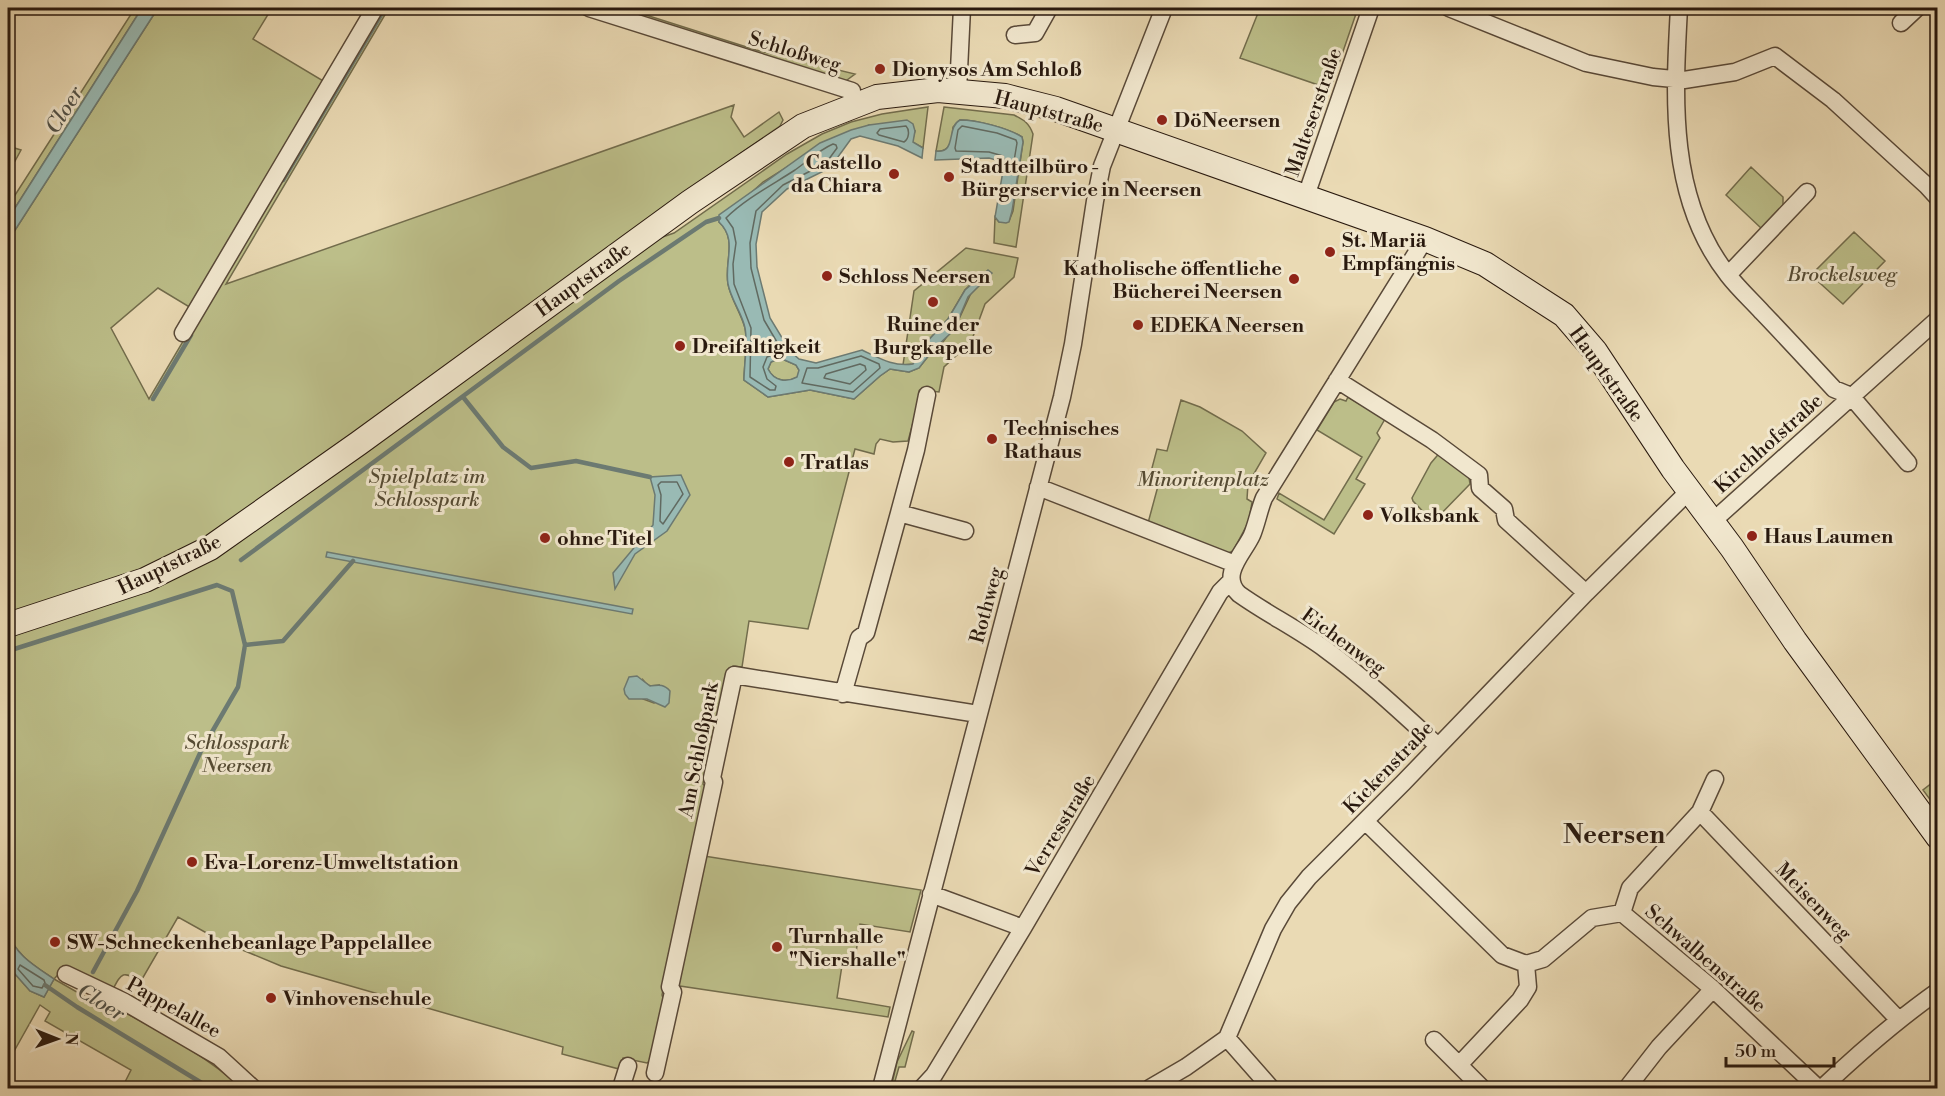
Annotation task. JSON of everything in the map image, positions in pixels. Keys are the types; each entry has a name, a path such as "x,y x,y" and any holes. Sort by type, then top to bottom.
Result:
{"street":[{"path":"183,333 375,8"},
{"name":"Schloßweg","path":"589,8 852,91"},
{"path":"958,91 962,8"},
{"path":"1015,35 1035,33 1049,8"},
{"name":"Rothweg","path":"881,1089 1070,361 1100,175 1115,129 1164,8"},
{"name":"Malteserstraße","path":"1306,196 1371,8"},
{"path":"1449,8 1586,63 1653,77 1684,80 1735,72 1775,56 1851,116 1938,198"},
{"path":"1679,8 1675,80 1679,154 1689,200 1705,241 1728,275 1834,389 1851,396"},
{"path":"1901,23 1917,8"},
{"name":"Hauptstraße","path":"8,625 145,580 210,548 359,443 690,202 803,126 878,97 938,90 1005,96 1056,109 1425,238 1485,264 1564,315 1595,351 1673,469 1713,521 1795,641 1938,837"},
{"path":"1728,275 1807,192"},
{"path":"1233,572 1252,534 1264,498 1425,238"},
{"name":"Kirchhofstraße","path":"1713,521 1938,319"},
{"path":"1337,380 1432,440 1479,475 1480,488 1504,508 1506,520 1586,593"},
{"path":"843,694 859,638 866,633 916,450 927,395"},
{"name":"Kirchhofstraße","path":"1851,396 1908,463"},
{"name":"Eichenweg","path":"1038,487 1233,572 1234,588 1239,594 1306,636 1351,669 1438,746"},
{"name":"Kickenstraße","path":"1227,1038 1265,945 1288,903 1309,877 1586,593 1690,490"},
{"path":"899,513 965,531"},
{"name":"Verresstraße","path":"922,1089 934,1075 1023,928 1233,572"},
{"name":"Am Schloßpark","path":"655,1073 673,992 670,987 714,782 712,778 734,675 978,714"},
{"path":"1622,913 1630,888 1700,812 1715,779"},
{"name":"Meisenweg","path":"1700,812 1898,1019"},
{"path":"1365,821 1502,955 1526,964 1528,987 1520,1000 1459,1065"},
{"path":"931,894 1023,928"},
{"name":"Schwalbenstraße","path":"1526,964 1543,959 1592,918 1622,913 1713,989 1820,1089"},
{"name":"Pappelallee","path":"66,974 123,1001 219,1057 253,1089"},
{"path":"1627,1089 1659,1047 1713,989"},
{"path":"1820,1089 1898,1019 1938,991"},
{"path":"1150,1089 1227,1038 1271,1089"},
{"path":"1434,1040 1481,1087"},
{"path":"621,1089 627,1066"}],"green space":[{"path":"135,8 142,8 8,219 8,206"},
{"path":"158,8 272,8 253,39 325,82 191,308 158,288 111,328 149,399 380,8 389,8 226,284 734,105 731,117 744,137 779,112 783,120 780,126 270,499 220,531 129,575 8,614 8,241"},
{"path":"602,8 624,8 756,50 855,74 843,83"},
{"path":"1260,8 1358,8 1330,89 1240,58"},
{"name":"Schlosspark Neersen","path":"928,107 923,148 912,142 915,131 869,125 792,164 763,182 719,222 728,236 728,284 746,334 744,380 768,397 810,390 854,399 890,369 909,372 919,368 933,350 943,342 958,321 979,276 965,290 948,319 924,345 913,364 903,365 914,291 966,248 1018,258 1014,277 985,304 971,342 944,367 939,392 922,390 908,441 893,442 880,439 876,444 874,454 855,449 808,629 749,621 742,667 733,666 728,689 723,693 703,784 707,788 662,995 664,1001 652,1059 647,1063 623,1058 619,1069 562,1054 563,1047 281,966 221,941 178,917 141,981 123,975 112,991 65,967 54,979 21,954 8,932 8,631 128,594 651,241 674,233 787,154 822,134 851,122 882,114","holes":["643,680 646,684 659,685 654,703 643,699"]},
{"path":"944,107 1014,115 1026,122 1031,130 1033,134 1016,247 994,243 995,217 999,222 1009,221 1013,211 1022,137 992,125 960,120 953,127 948,147 945,150 936,151"},
{"path":"8,146 21,150 8,174 10,160"},
{"path":"1751,167 1783,197 1783,206 1762,229 1726,195"},
{"name":"Brockelsweg","path":"1854,232 1885,261 1843,304 1811,275"},
{"path":"780,358 796,365 799,370 798,377 781,380 771,373 768,369 771,362"},
{"path":"1348,397 1385,419 1377,433 1380,438 1356,479 1365,484 1334,534 1277,499 1279,493 1324,520 1362,457 1317,430 1334,402 1340,399 1346,401"},
{"name":"Minoritenplatz","path":"1181,400 1200,407 1242,431 1266,453 1248,484 1247,499 1252,502 1249,521 1233,551 1226,554 1148,523 1158,486 1148,483 1157,449 1167,451"},
{"path":"1442,450 1468,471 1470,484 1433,522 1412,498 1431,463"},
{"path":"1937,779 1937,809 1923,790"},
{"path":"704,856 921,890 910,932 860,924 855,960 843,959 837,998 890,1007 888,1017 680,986 677,981"},
{"path":"8,966 30,991 44,997 54,979 103,1007 106,1002 194,1052 227,1075 241,1088 122,1088 131,1070 45,1021 50,1012 40,1005 8,1062"},
{"path":"912,1031 914,1032 905,1067 899,1067 893,1088 891,1088 897,1062"}],"water":[{"path":"142,8 158,8 8,241 8,219"},
{"path":"907,120 913,124 915,131 913,142 923,148 922,158 898,146 860,136 851,139 830,168 787,189 762,212 756,244 757,267 770,318 790,351 799,359 816,363 862,350 893,363 913,364 924,345 948,319 965,290 988,270 992,273 968,297 954,330 933,350 919,368 909,372 890,369 854,399 810,390 768,397 744,380 746,334 742,317 728,284 729,243 725,229 719,222 719,215 820,143 869,125","holes":["780,358 796,365 799,370 797,377 789,380 777,378 768,369 771,362"]},
{"path":"960,120 992,125 1022,137 1009,222 999,222 995,217 1003,171 1000,161 989,158 935,160 936,151 947,148 953,128"},
{"path":"681,475 690,495 667,531 635,554 615,589 613,573 653,525 655,495 650,477"},
{"path":"327,552 633,609 632,614 326,557"},
{"path":"637,676 650,686 666,687 670,691 669,703 665,707 647,699 629,699 624,689 629,677"},
{"path":"8,932 21,954 54,979 44,997 30,991 8,966"}],"waterway":[{"path":"283,180 385,8"},
{"path":"241,560 619,281 706,222 719,218"},
{"path":"153,399 191,335"},
{"path":"463,397 503,447 531,468 576,461 650,477"},
{"path":"245,645 283,641 353,561"},
{"path":"8,651 217,585 232,591 245,645 238,687 201,751 137,891 93,972"},
{"name":"Cloer","path":"45,985 210,1088"}],"place":[{"name":"Dionysos Am Schloß","path":"880,69"},
{"name":"DöNeersen","path":"1162,120"},
{"name":"Castello da Chiara","path":"894,174"},
{"name":"Stadtteilbüro - Bürgerservice in Neersen","path":"949,177"},
{"name":"St. Mariä Empfängnis","path":"1330,252"},
{"name":"Schloss Neersen","path":"827,276"},
{"name":"Katholische öffentliche Bücherei Neersen","path":"1294,279"},
{"name":"Ruine der Burgkapelle","path":"933,302"},
{"name":"EDEKA Neersen","path":"1138,325"},
{"name":"Dreifaltigkeit","path":"680,346"},
{"name":"Technisches Rathaus","path":"992,439"},
{"name":"Tratlas","path":"789,462"},
{"name":"Volksbank","path":"1368,515"},
{"name":"Haus Laumen","path":"1752,536"},
{"name":"ohne Titel","path":"545,538"},
{"name":"Eva-Lorenz-Umweltstation","path":"192,862"},
{"name":"SW-Schneckenhebeanlage Pappelallee","path":"55,942"},
{"name":"Turnhalle \"Niershalle\"","path":"777,947"},
{"name":"Vinhovenschule","path":"271,998"}],"district":[{"name":"Neersen","path":"1614,834"}],"park label":[{"name":"Spielplatz im Schlosspark","path":"427,488"}]}
